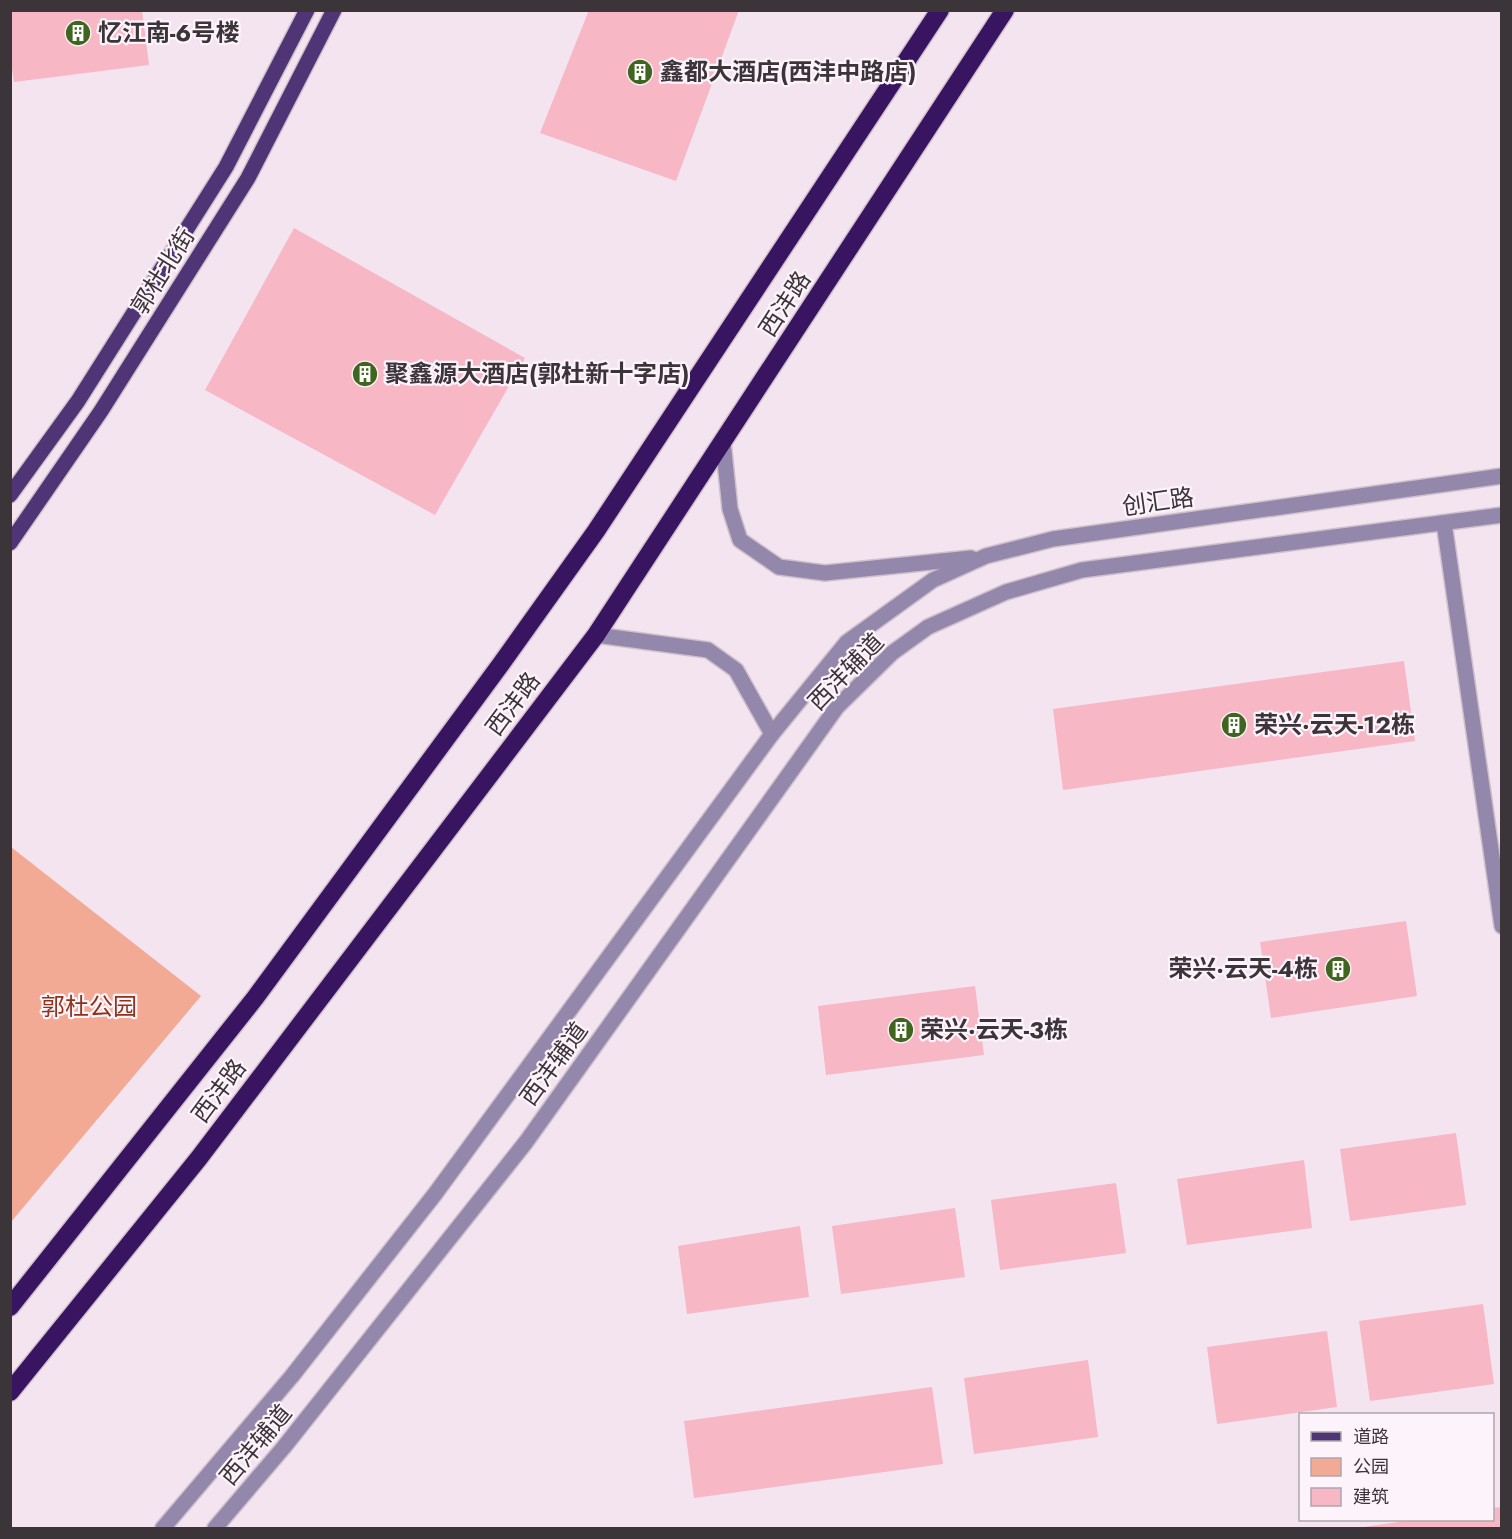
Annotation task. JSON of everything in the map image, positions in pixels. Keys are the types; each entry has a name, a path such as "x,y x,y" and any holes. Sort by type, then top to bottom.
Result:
{"highway":[{"name":"西沣路","path":"10,1307 255,998 501,664 596,531 940,10"},
{"name":"西沣路","path":"10,1392 199,1158 596,634 1005,10"}],"main road":[{"name":"郭杜北街","path":"10,495 78,400 225,167 307,10"},
{"name":"郭杜北街","path":"10,543 101,411 248,178 334,10"}],"street":[{"path":"723,442 730,509 740,540 779,567 825,573 986,556"},
{"name":"创汇路","path":"847,642 933,580 986,556 1053,539 1502,476"},
{"path":"1502,514 1444,523 1502,926"},
{"name":"西沣辅道","path":"215,1528 284,1447 526,1142 837,707 891,653 928,627 1006,592 1082,570 1444,523"},
{"path":"596,634 708,650 736,670 772,734"},
{"name":"西沣辅道","path":"163,1528 292,1376 435,1194 772,734 847,642"}],"green space":[{"name":"郭杜公园","path":"11,847 201,996 11,1222"}],"building":[{"name":"忆江南-6号楼","path":"10,10 142,10 149,65 14,82 10,56"},
{"name":"鑫都大酒店(西沣中路店)","path":"589,10 739,10 676,181 540,133"},
{"name":"聚鑫源大酒店(郭杜新十字店)","path":"294,228 525,358 435,515 205,390"},
{"name":"荣兴·云天-12栋","path":"1404,661 1415,741 1063,790 1053,709"},
{"name":"荣兴·云天-4栋","path":"1406,921 1417,996 1271,1018 1260,942"},
{"name":"荣兴·云天-3栋","path":"975,986 984,1055 826,1075 818,1006"},
{"path":"1456,1133 1466,1205 1350,1221 1340,1149"},
{"path":"1304,1160 1312,1228 1187,1245 1177,1179"},
{"path":"1116,1183 1126,1253 1000,1270 991,1200"},
{"path":"955,1208 965,1277 841,1294 832,1226"},
{"path":"800,1226 809,1297 687,1314 678,1246"},
{"path":"1483,1304 1494,1384 1370,1401 1359,1321"},
{"path":"1327,1331 1337,1407 1217,1424 1207,1347"},
{"path":"1088,1360 1098,1437 974,1454 964,1378"},
{"path":"932,1387 943,1464 694,1498 684,1421"},
{"path":"1502,1507 1502,1528 1357,1528 1405,1521 1494,1521 1494,1508"}],"place":[{"name":"忆江南-6号楼","path":"78,33"},
{"name":"鑫都大酒店(西沣中路店)","path":"640,72"},
{"name":"聚鑫源大酒店(郭杜新十字店)","path":"365,374"},
{"name":"荣兴·云天-12栋","path":"1234,725"},
{"name":"荣兴·云天-4栋","path":"1338,969"},
{"name":"荣兴·云天-3栋","path":"901,1030"}]}
